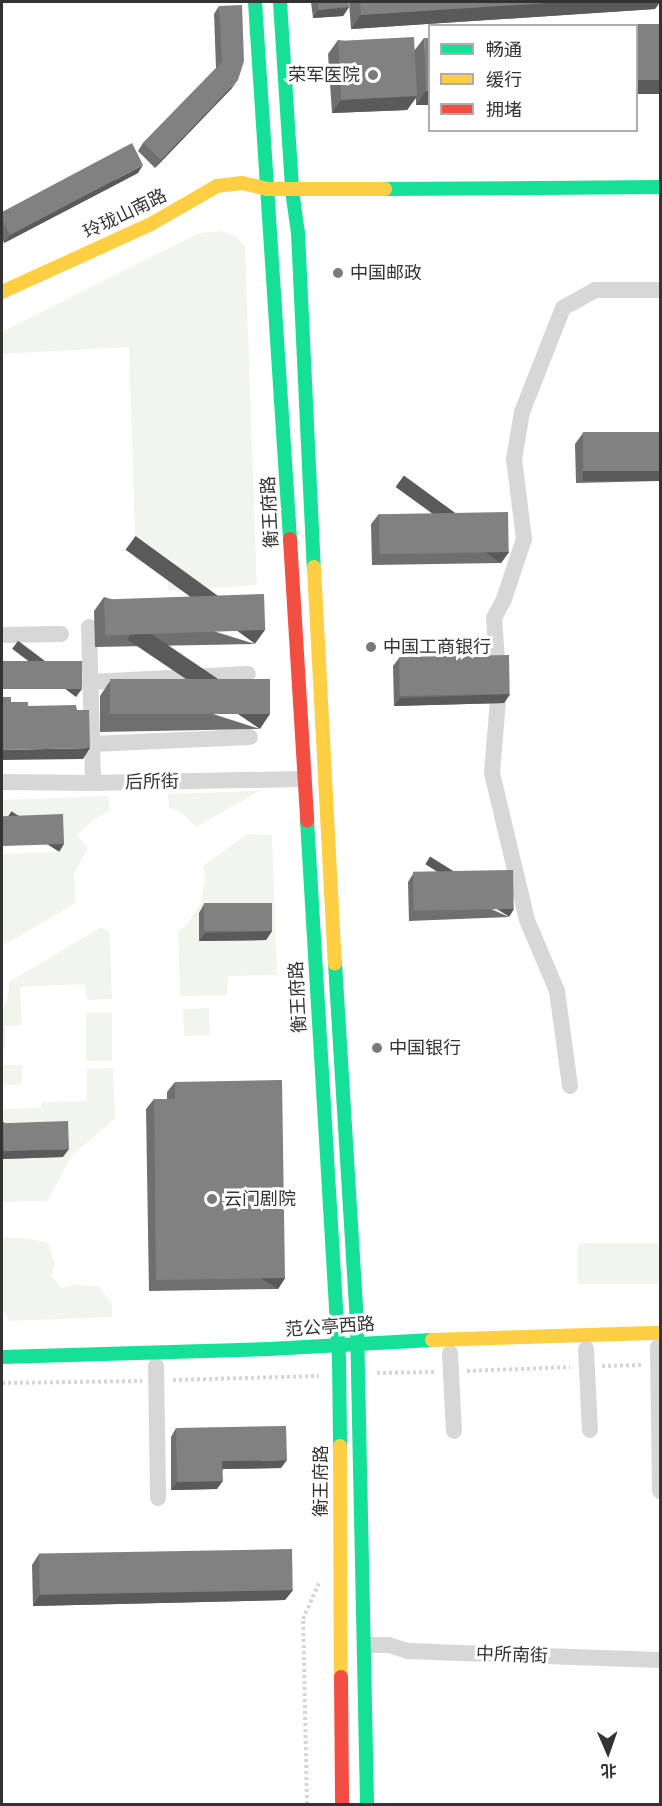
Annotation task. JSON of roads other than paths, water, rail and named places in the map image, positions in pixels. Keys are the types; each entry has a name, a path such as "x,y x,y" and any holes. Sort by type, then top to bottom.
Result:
{"main road":[{"path":"255,2 267,189"},
{"path":"280,2 291,190 298,233 324,790 358,1357 367,1804"},
{"name":"玲珑山南路","path":"2,292 151,224 217,186 242,183 267,189 291,190 660,187"},
{"name":"衡王府路","path":"267,189 273,248 339,1359 342,1804"},
{"name":"范公亭西路","path":"2,1357 269,1349 357,1342 660,1342"},
{"name":"范公亭西路","path":"287,1362 450,1353 586,1349 660,1342"},
{"path":"2,1370 266,1364"}],"street":[{"path":"570,1086 557,991 527,920 492,773 499,687 494,618 504,599 524,539 514,459 522,412 563,308 595,290 660,290"},
{"path":"89,627 93,783"},
{"path":"2,635 61,634"},
{"path":"90,682 248,674"},
{"path":"92,744 250,737"},
{"name":"后所街","path":"2,782 93,783 303,779"},
{"path":"660,1342 660,1491"},
{"path":"586,1349 590,1430"},
{"path":"450,1353 454,1431"},
{"path":"156,1366 158,1498"},
{"name":"中所南街","path":"365,1646 389,1645 408,1651 660,1660"}],"place":[{"name":"荣军医院","path":"373,75"},
{"name":"中国邮政","path":"338,273"},
{"name":"中国工商银行","path":"371,647"},
{"name":"中国银行","path":"377,1048"},
{"name":"云门剧院","path":"212,1199"}]}
